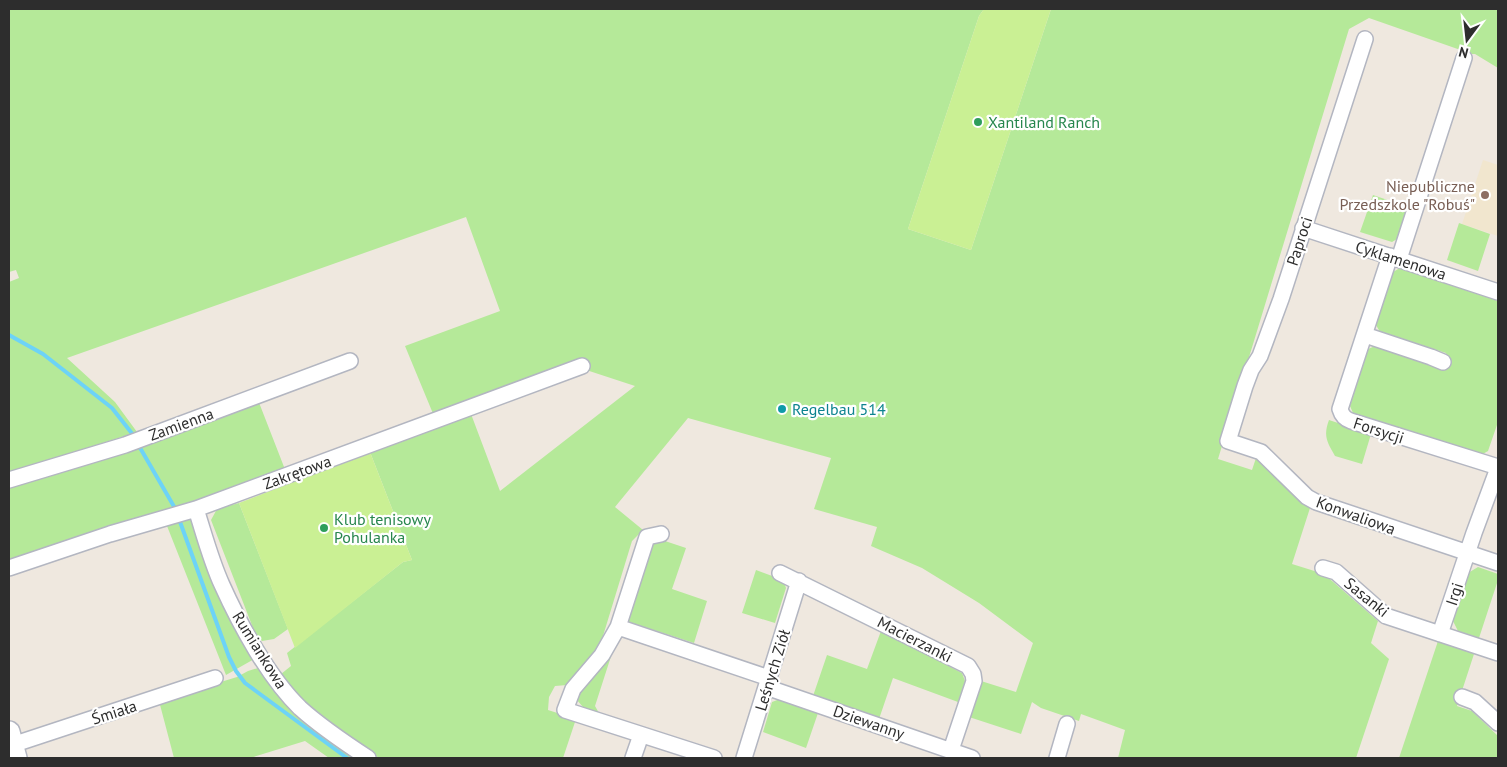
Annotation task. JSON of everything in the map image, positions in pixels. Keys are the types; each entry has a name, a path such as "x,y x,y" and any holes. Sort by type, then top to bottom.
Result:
{"street":[{"name":"Paproci","path":"1228,441 1245,386 1260,356 1278,307 1365,39"},
{"name":"Forsycji","path":"1464,58 1340,409 1345,419 1498,468"},
{"name":"Cyklamenowa","path":"1304,228 1498,292"},
{"path":"1365,335 1443,362"},
{"name":"Zamienna","path":"9,480 125,445 350,361"},
{"name":"Zakrętowa","path":"9,568 177,514 582,366"},
{"name":"Konwaliowa","path":"1228,441 1261,452 1307,497 1316,502 1498,564"},
{"name":"Irgi","path":"1440,634 1498,468"},
{"name":"Rumiankowa","path":"177,514 222,584 247,633 282,688 300,708 320,725 368,758"},
{"path":"661,534 647,537 618,627 602,655 573,689 565,710 714,758"},
{"name":"Sasanki","path":"1323,568 1336,572 1386,616 1498,653"},
{"name":"Macierzanki","path":"780,573 800,581 968,666 973,674 974,681 951,750"},
{"name":"Leśnych Ziół","path":"744,758 800,581"},
{"name":"Dziewanny","path":"618,627 972,758"},
{"name":"Śmiała","path":"12,745 215,678"},
{"path":"1462,697 1475,702 1498,724"},
{"path":"1057,758 1067,724"},
{"path":"633,758 640,735"}],"shaded area":[{"name":"Niepubliczne Przedszkole \"Robuś\"","path":"1483,160 1498,165 1498,236 1462,224"}],"green space":[{"path":"9,9 984,9 979,16 908,229 971,250 1051,9 1498,9 1498,68 1475,54 1369,18 1349,29 1218,459 1252,470 1256,458 1310,508 1292,564 1324,574 1378,621 1371,643 1389,659 1356,758 1118,758 1125,730 1081,714 1079,721 1041,708 1032,702 1021,734 969,717 981,681 1016,692 1033,643 979,603 922,568 871,546 877,527 814,509 831,458 688,418 615,507 643,530 632,541 599,649 567,685 555,686 549,697 548,710 576,719 563,758 379,758 299,697 281,674 291,666 287,653 403,562 412,560 370,452 471,414 500,491 635,386 571,365 434,416 405,346 500,311 466,217 67,358 115,402 137,432 9,473 9,282 19,278 16,270 9,272"},
{"name":"Xantiland Ranch","path":"984,9 1051,9 971,250 908,229 979,16"},
{"path":"1373,195 1408,207 1397,239 1392,242 1360,232"},
{"path":"1459,223 1490,234 1478,271 1447,260"},
{"path":"1400,268 1498,301 1498,422 1488,451 1481,455 1353,413 1350,406 1368,349 1375,346 1448,362 1446,353 1380,332 1376,325 1393,272"},
{"path":"258,400 286,472 9,563 9,483"},
{"path":"1329,420 1371,434 1362,464 1335,456 1327,439 1326,430"},
{"name":"Klub tenisowy Pohulanka","path":"370,452 412,560 403,562 295,648 239,503"},
{"path":"239,503 288,629 274,639 262,641 255,633 211,520 217,509"},
{"path":"189,517 194,520 256,658 226,675 167,526 167,524"},
{"path":"659,539 686,548 672,589 707,601 694,643 629,622 624,615 646,550"},
{"path":"1478,567 1498,574 1498,580 1479,638 1458,631 1452,619 1468,573"},
{"path":"756,570 783,580 786,588 775,623 742,613"},
{"path":"881,631 962,673 965,681 958,702 893,678 879,719 813,696 827,655 867,669"},
{"path":"1438,641 1474,654 1457,706 1472,711 1498,736 1498,758 1399,758"},
{"path":"614,647 595,706 599,713 583,707 576,699 576,692"},
{"path":"258,668 266,669 359,758 329,758 305,741 250,758 174,758 159,701 237,677"},
{"path":"780,699 818,713 806,748 763,732 772,702"}],"waterway":[{"path":"9,335 43,354 112,408 134,436"},
{"path":"139,446 176,510"},
{"path":"179,519 229,657 236,671 245,683 347,758"}],"place":[{"name":"Xantiland Ranch","path":"978,122"},
{"name":"Niepubliczne Przedszkole \"Robuś\"","path":"1485,195"},
{"name":"Regelbau 514","path":"782,409"},
{"name":"Klub tenisowy Pohulanka","path":"324,528"}]}
